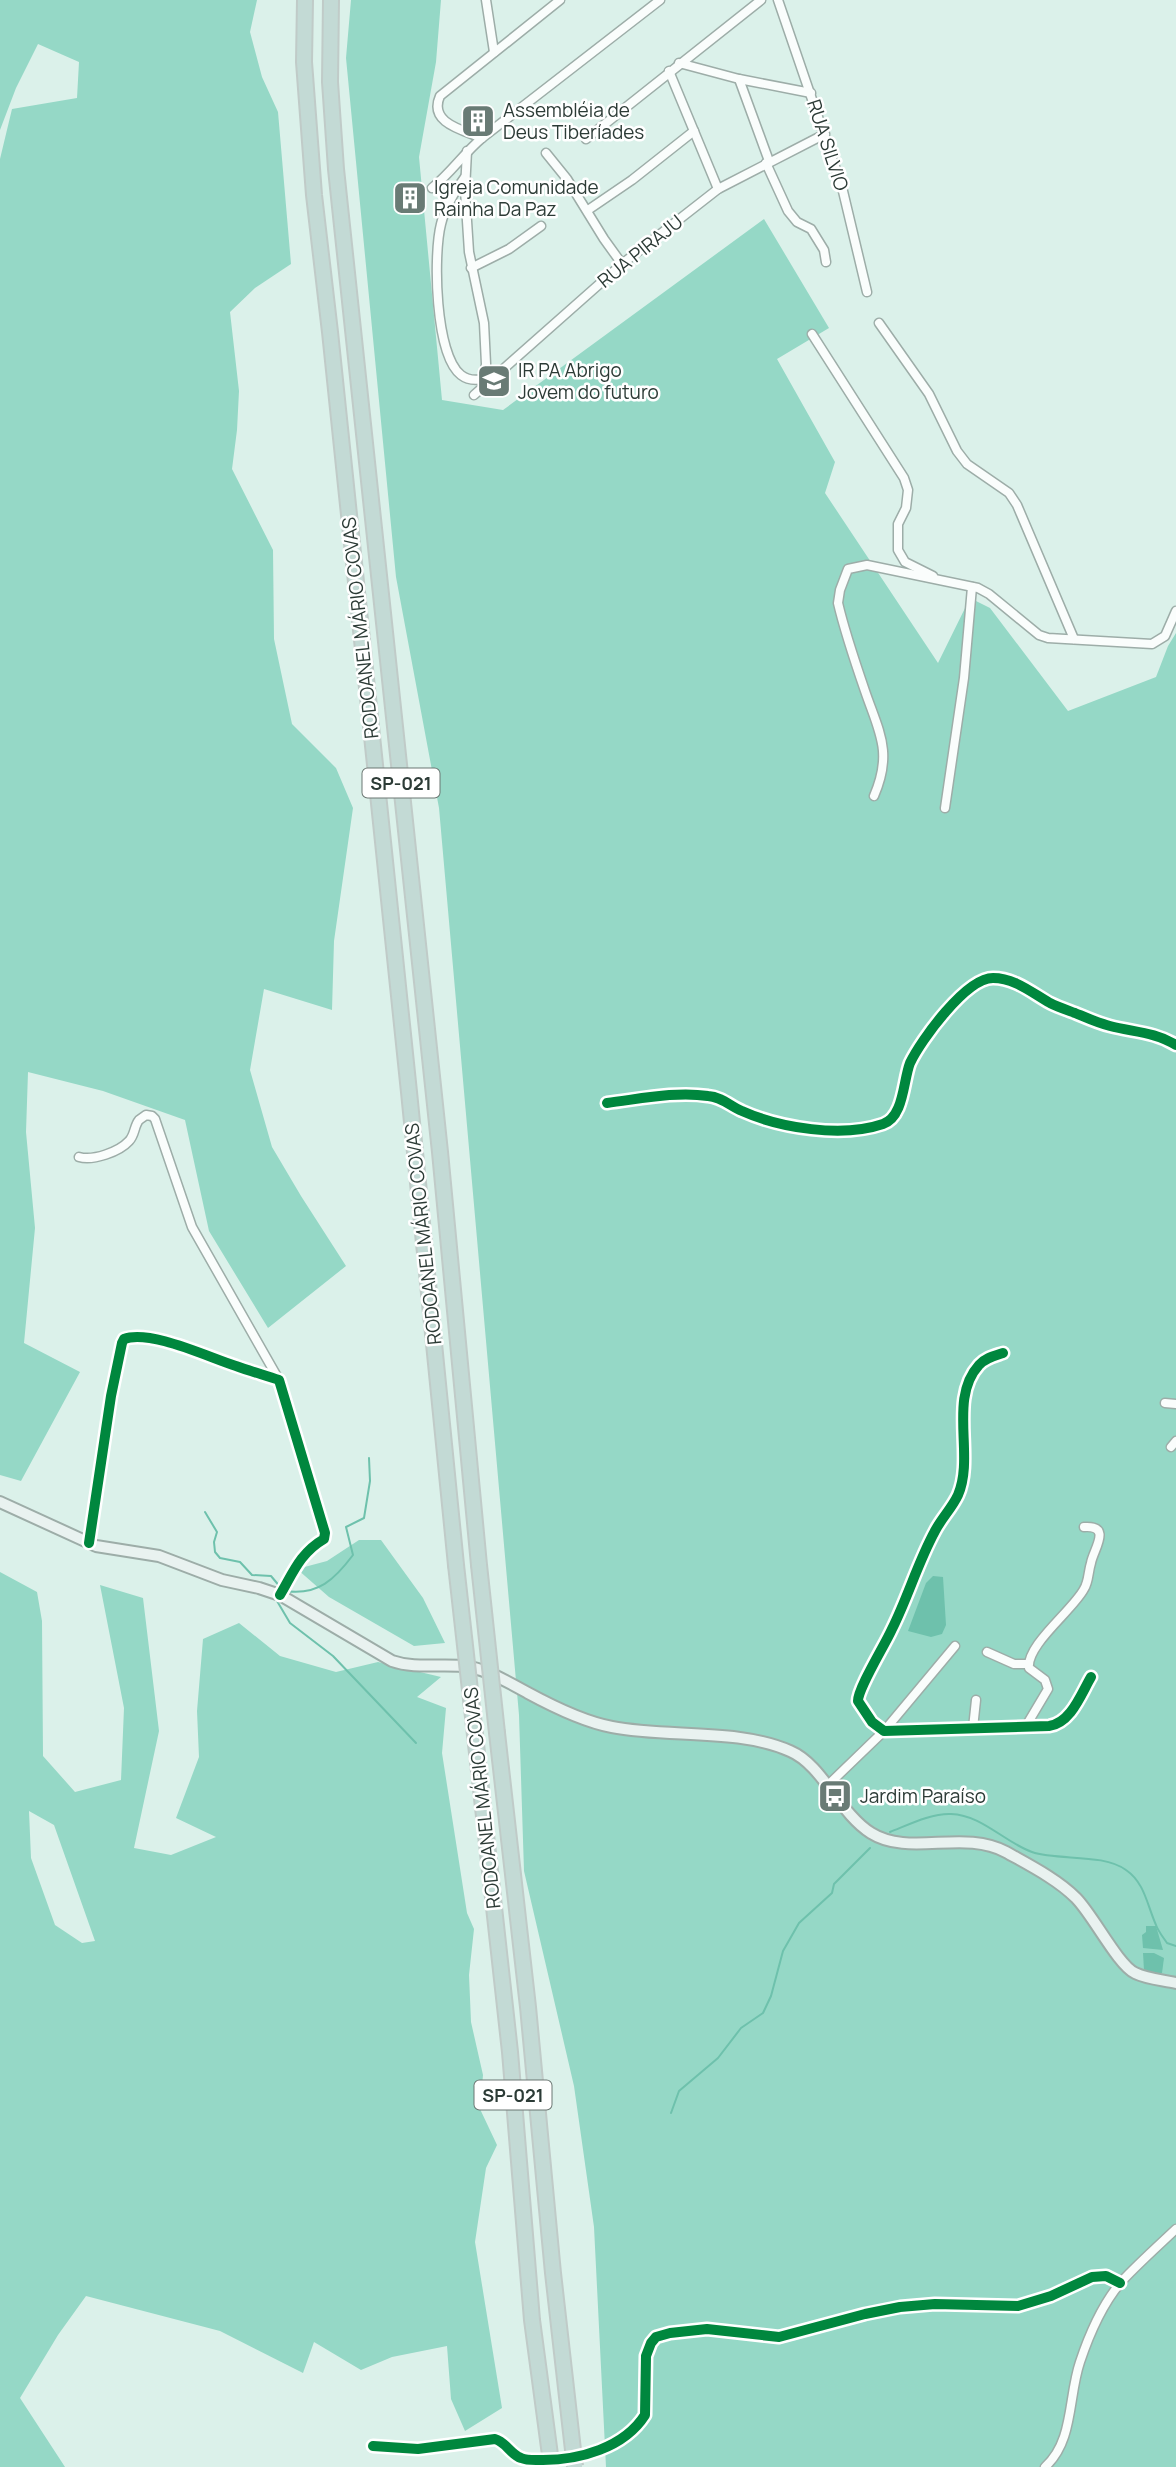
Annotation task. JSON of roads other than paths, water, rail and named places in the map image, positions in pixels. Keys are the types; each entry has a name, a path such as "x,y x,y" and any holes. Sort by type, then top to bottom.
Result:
{"highway":[{"name":"RODOANEL MÁRIO COVAS","path":"305,0 304,62 314,195 410,1092 456,1565 510,2052 532,2320 550,2461"},
{"name":"RODOANEL MÁRIO COVAS","path":"331,0 330,82 336,169 440,1152 479,1566 532,2040 552,2261 575,2467"}],"main road":[{"path":"0,1502 89,1543 117,1551 159,1556 222,1580 280,1595 392,1661 413,1667 453,1664 480,1669 566,1711 612,1727 727,1737 788,1749 807,1763 861,1826 886,1840 969,1841 989,1844 1004,1851 1072,1894 1133,1972 1176,1983"}],"street":[{"path":"486,0 494,52"},
{"path":"482,138 445,122 440,117 436,104 447,88 560,0"},
{"path":"432,188 450,173 467,151 482,138 660,0"},
{"path":"586,139 761,0"},
{"name":"RUA SILVIO","path":"778,0 842,187 867,292"},
{"path":"679,63 738,79 811,93"},
{"path":"669,71 718,189"},
{"path":"738,79 788,211 797,222 811,229 824,250 826,262"},
{"path":"588,211 694,131"},
{"name":"RUA PIRAJU","path":"474,395 622,264 718,189 825,134"},
{"path":"467,151 465,177 471,268 484,323 484,379"},
{"path":"546,153 622,264"},
{"path":"465,177 441,222 437,251 437,303 449,352 457,371 471,380 495,376"},
{"path":"471,268 509,249 541,226"},
{"path":"879,323 929,394 957,451 967,464 1009,493 1017,505 1074,639"},
{"path":"812,334 904,478 908,490 906,508 898,524 900,556 905,562 937,579"},
{"path":"874,796 882,770 880,730 864,689 838,603 848,569 867,565 972,587 989,594 1039,635 1048,638 1152,644 1165,636 1176,611"},
{"path":"945,808 964,678 972,587"},
{"path":"607,1103 706,1095 720,1098 741,1111 801,1128 820,1131 883,1124 892,1118 898,1108 911,1062 943,1015 975,983 990,977 1019,984 1053,1005 1108,1026 1161,1037 1176,1045"},
{"path":"79,1157 94,1158 125,1145 132,1139 139,1119 146,1115 156,1119 192,1227 279,1380 325,1533 324,1539 310,1548 296,1565 280,1595"},
{"path":"89,1543 111,1396 124,1339 140,1337 175,1345 279,1380"},
{"path":"1003,1353 978,1366 967,1385 963,1418 962,1480 958,1495 935,1530 894,1628 858,1696 858,1701 864,1713 878,1729 884,1731 1059,1724 1068,1715 1091,1677"},
{"path":"1165,1404 1176,1404"},
{"path":"1028,1664 1050,1629 1079,1598 1087,1583 1100,1537 1092,1527 1084,1527"},
{"path":"827,1786 884,1731 955,1646"},
{"path":"987,1652 1014,1664 1028,1664"},
{"path":"1026,1726 1048,1689 1045,1680 1029,1668 1028,1664"},
{"path":"974,1727 976,1700"},
{"path":"1045,2467 1056,2458 1062,2448 1080,2361 1100,2316 1120,2283 1176,2229"},
{"path":"373,2445 418,2449 495,2439 516,2455 530,2460 561,2460 584,2456 598,2451 631,2430 645,2416 646,2356 656,2337 686,2330 707,2329 779,2337 900,2307 935,2304 1018,2306 1051,2296 1092,2277 1106,2276 1120,2283"}],"waterway":[{"path":"285,1591 307,1591 325,1584 353,1555 346,1527 364,1518 370,1481 369,1458"},
{"path":"205,1512 217,1532 215,1552 220,1558 240,1562 252,1575 271,1576 281,1588"},
{"path":"277,1601 290,1623 333,1656 416,1743"},
{"path":"890,1832 936,1815 951,1814 973,1819 1032,1852 1093,1859 1116,1865 1137,1881 1159,1932 1167,1943 1176,1946"},
{"path":"671,2113 679,2091 718,2058 741,2028 763,2013 771,1996 783,1951 799,1923 832,1893 834,1884 870,1848"}],"place":[{"name":"Assembléia de Deus Tiberíades","path":"478,121"},
{"name":"Igreja Comunidade Rainha Da Paz","path":"410,198"},
{"name":"IR PA Abrigo Jovem do futuro","path":"494,381"},
{"name":"Jardim Paraíso","path":"835,1796"}]}
